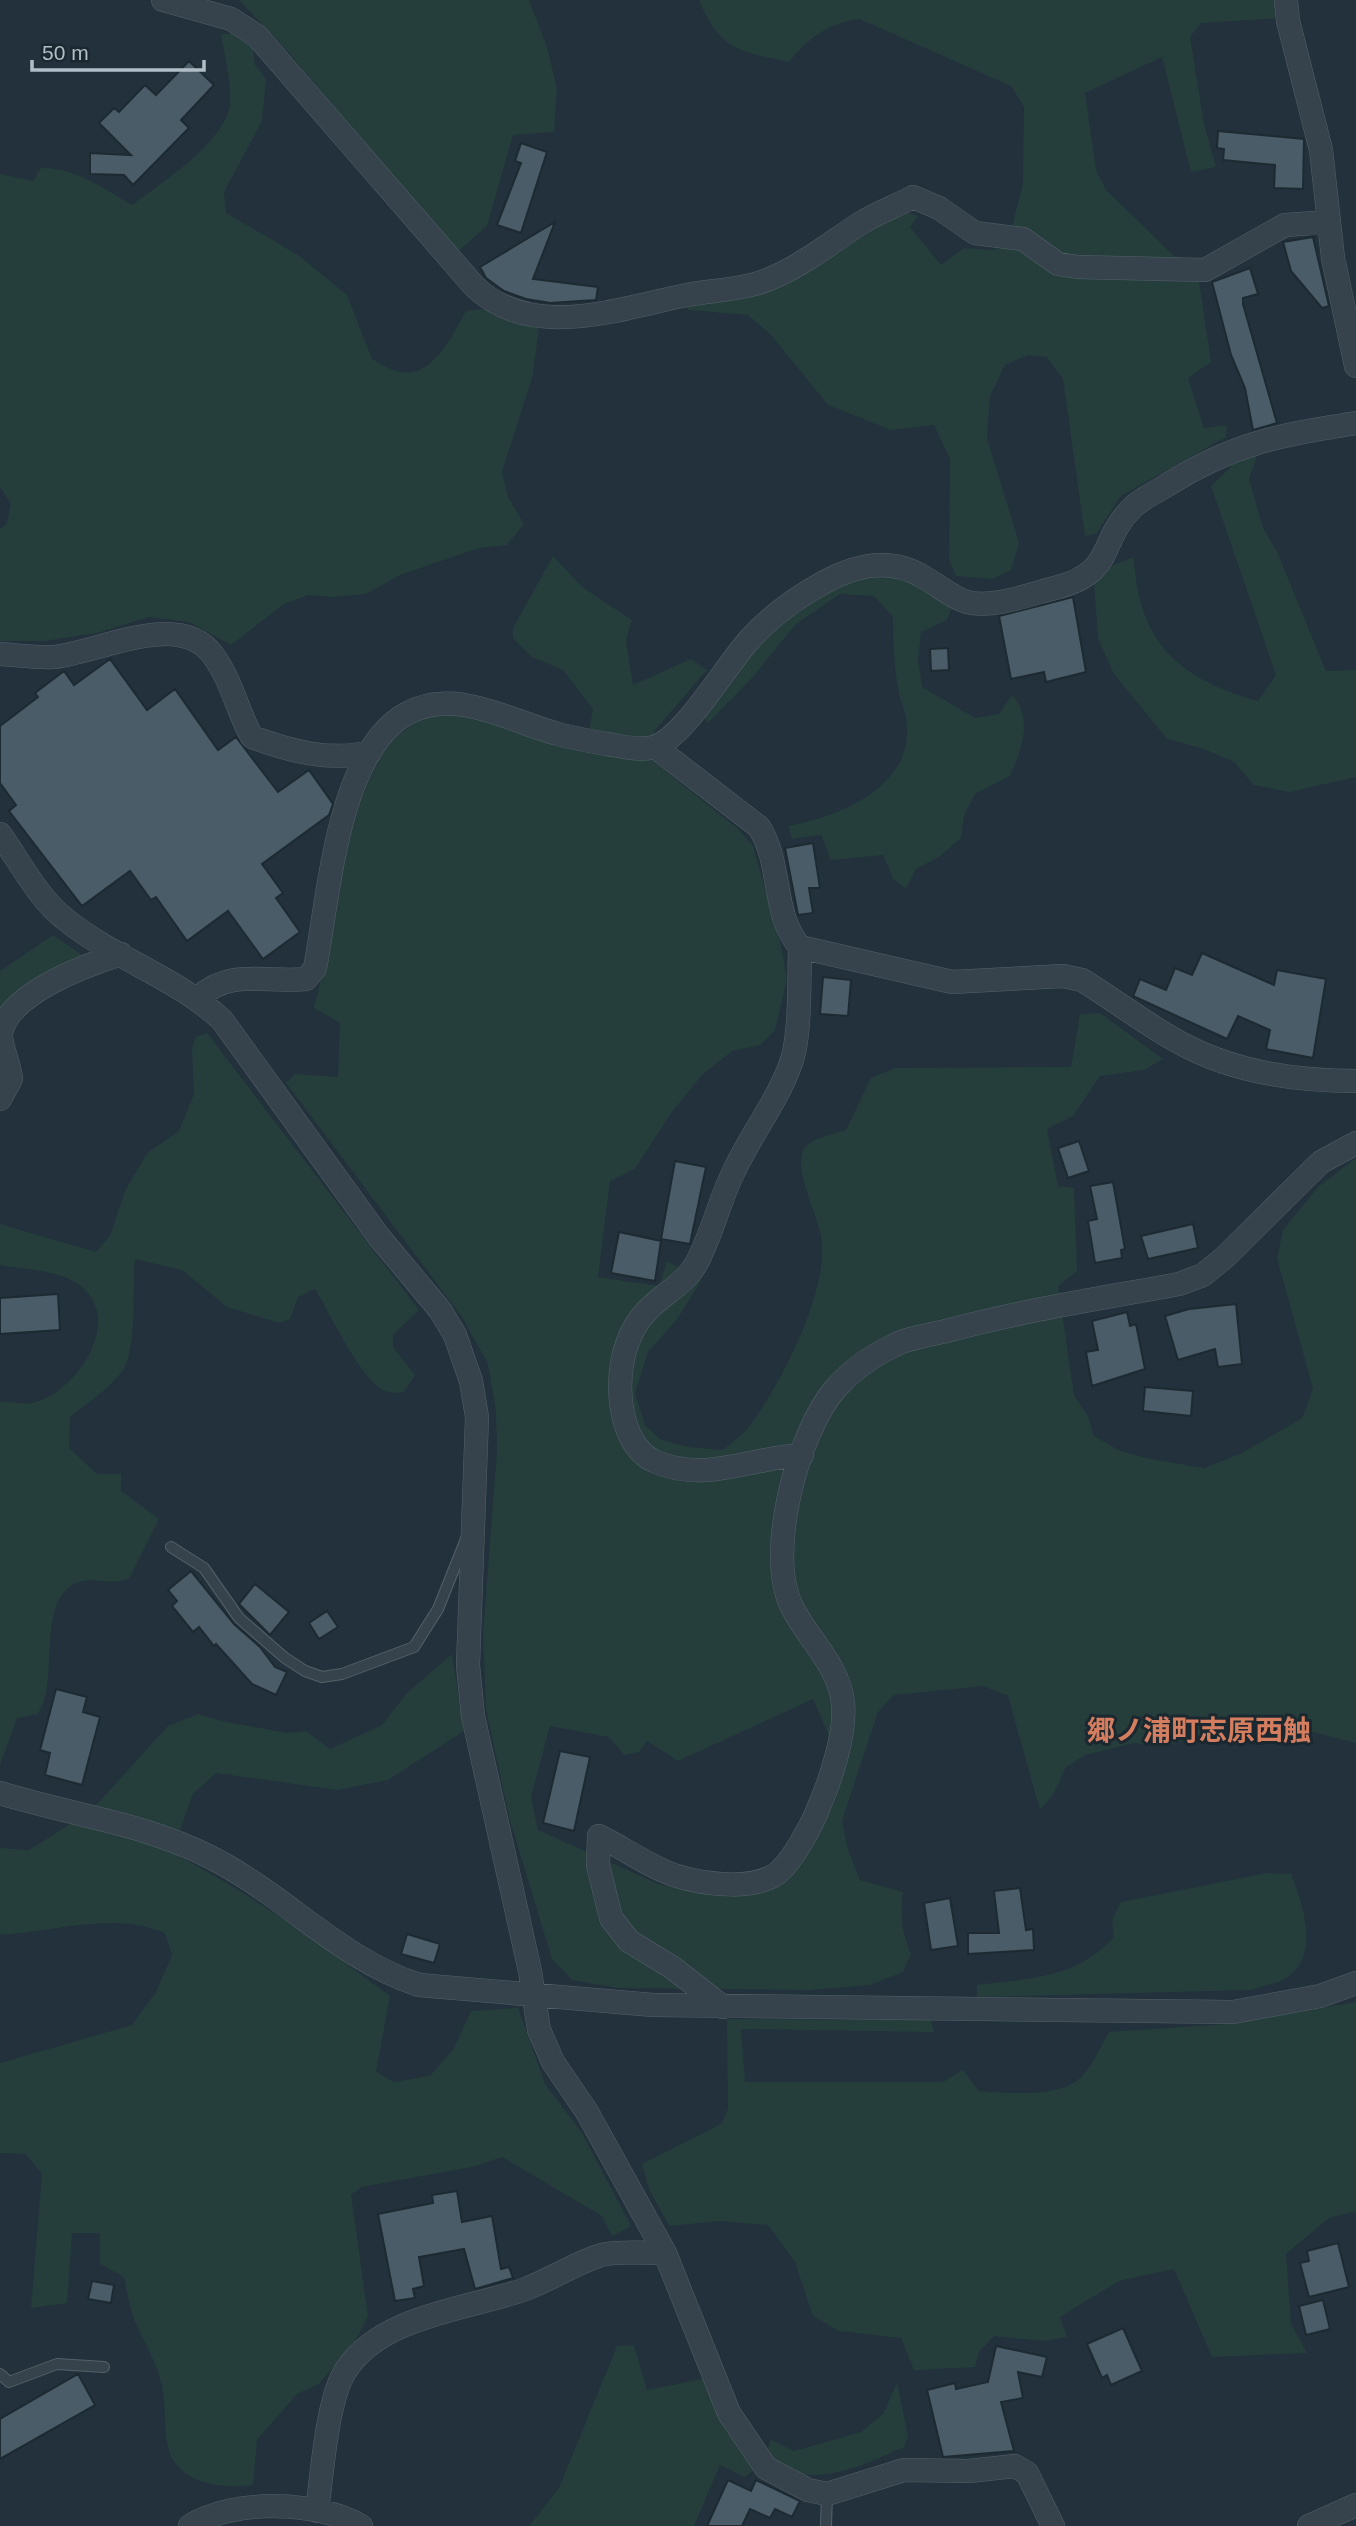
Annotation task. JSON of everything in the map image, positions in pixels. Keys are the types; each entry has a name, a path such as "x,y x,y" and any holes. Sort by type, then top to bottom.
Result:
{"street":[{"path":"163,0 231,19 257,36 488,300 515,311 542,317 633,308 755,284 812,258 875,215 913,197 939,208 975,233 1023,239 1058,264 1078,267 1205,270 1285,225 1328,222"},
{"path":"1286,0 1288,21 1321,150 1328,222 1356,366"},
{"path":"198,998 213,984 244,978 306,979 315,968 341,819 370,752 382,734 405,714 429,705 462,705 498,711 556,734 640,749 655,747 684,723 749,640 767,623 817,586 839,574 883,564 900,566 920,574 967,602 991,602 1059,587 1089,576 1102,562 1118,529 1133,507 1179,478 1244,445 1279,435 1356,424"},
{"path":"0,654 53,657 152,635 190,636 212,654 222,669 252,737 273,745 326,756 352,757 370,752"},
{"path":"655,747 759,827 771,846 783,920 800,947 792,1061 765,1120 718,1203 704,1248 694,1268 645,1312 634,1330 624,1353 619,1385 620,1405 628,1432 636,1447 654,1461 674,1468 716,1470 746,1466 777,1456 802,1455"},
{"path":"0,834 57,912 85,934 198,998 222,1020 379,1237 440,1310 455,1335 471,1381 477,1417 468,1665 473,1716 528,1959 539,2030 553,2062 587,2112 665,2253 729,2413 754,2454 766,2468 785,2480 827,2494 904,2470 969,2471 1015,2466 1027,2473 1053,2526"},
{"path":"800,947 952,982 1063,976 1082,980 1190,1048 1232,1064 1296,1079 1356,1081"},
{"path":"0,1099 11,1079 1,1033 8,1017 21,1002 75,971 121,954"},
{"path":"723,2007 673,1968 629,1941 611,1918 597,1865 599,1836 676,1876 738,1885 773,1876 788,1861 817,1813 834,1772 843,1704 831,1666 791,1607 783,1570 783,1525 790,1487 802,1455 835,1390 858,1368 894,1345 1003,1316 1179,1284 1203,1275 1225,1257 1321,1162 1356,1143"},
{"path":"0,1793 139,1828 210,1857 253,1882 343,1949 386,1974 419,1985 653,2005 1233,2012 1320,1996 1356,1983"},
{"path":"317,2511 336,2390 346,2369 365,2348 388,2333 460,2306 522,2290 604,2254 665,2253"},
{"path":"1309,2526 1356,2505"},
{"path":"190,2526 216,2514 258,2506 317,2511 361,2526"}],"lane":[{"path":"171,1547 204,1568 239,1618 285,1658 305,1671 322,1677 342,1674 414,1647 438,1609 474,1520"},
{"path":"0,2374 9,2382 57,2364 104,2367"},
{"path":"826,2526 827,2494"}],"green space":[{"path":"239,0 529,0 547,47 557,89 554,132 513,135 487,226 456,253 290,54"},
{"path":"699,0 1278,0 1281,18 1201,23 1190,37 1204,124 1216,167 1191,172 1162,57 1085,93 1096,170 1106,190 1174,256 1196,261 1211,362 1188,378 1204,428 1227,425 1226,437 1121,496 1096,534 1085,536 1063,379 1047,357 1028,355 1005,365 990,396 987,438 1019,543 1011,570 992,579 956,576 949,560 950,459 934,425 891,430 828,405 771,335 748,315 688,310 685,301 791,281 903,211 918,216 910,227 941,265 964,248 992,250 1007,246 1023,184 1024,107 1011,86 860,19 838,24 820,33 804,45 789,62 744,51 733,46 715,30"},
{"path":"221,34 236,34 252,44 255,65 266,79 262,121 224,192 226,213 298,255 347,295 372,359 396,371 409,373 420,370 439,354 466,311 482,309 539,327 533,375 502,472 508,497 524,524 507,545 479,548 400,575 366,594 334,597 308,595 284,604 231,645 189,622 149,617 97,633 44,641 0,641 0,529 6,525 11,504 0,487 0,174 33,181 41,168 65,171 89,180 132,205 201,151 223,124 229,110 230,93"},
{"path":"1258,453 1249,479 1263,528 1278,554 1326,671 1356,670 1356,777 1289,792 1254,785 1234,762 1204,749 1167,739 1114,674 1098,639 1094,581 1111,566 1134,557 1137,587 1144,612 1154,634 1168,653 1206,681 1258,701 1276,675 1211,486 1238,460"},
{"path":"553,556 582,587 632,620 626,640 633,685 691,659 707,670 655,730 649,758 737,828 753,846 780,941 787,979 775,1030 760,1045 732,1051 703,1074 671,1113 635,1169 610,1181 598,1277 659,1286 667,1261 701,1281 678,1318 648,1352 635,1394 645,1425 660,1439 688,1447 723,1450 744,1432 762,1408 799,1338 817,1288 821,1265 820,1233 802,1172 803,1150 816,1140 846,1130 871,1078 895,1068 1071,1067 1080,1014 1100,1013 1163,1059 1144,1070 1100,1076 1073,1116 1047,1129 1058,1186 1074,1188 1077,1271 1058,1286 1074,1395 1088,1416 1094,1436 1118,1450 1145,1458 1204,1468 1242,1453 1302,1418 1313,1389 1277,1258 1283,1230 1318,1187 1356,1158 1356,1743 1273,1722 1245,1724 1164,1746 1134,1743 1085,1755 1066,1767 1053,1795 1040,1810 1008,1696 983,1686 894,1695 878,1712 842,1821 848,1850 860,1880 903,1892 903,1924 911,1954 903,1972 870,1985 810,1990 618,1988 572,1980 552,1959 509,1817 486,1709 483,1633 497,1451 496,1411 488,1364 462,1317 286,1083 295,1074 338,1077 340,1023 314,1008 358,804 370,774 387,745 422,718 448,712 500,722 586,749 593,709 563,670 532,657 513,638 513,628","holes":["813,1699 830,1738 805,1854 770,1889 728,1897 661,1885 538,1830 531,1797 550,1726 609,1737 624,1755 639,1752 647,1741 678,1761"]},
{"path":"890,573 937,593 952,607 947,620 921,632 918,659 922,687 975,718 999,714 1012,695 1019,704 1024,724 1021,745 1010,776 975,794 964,816 961,838 939,857 916,869 906,889 893,879 883,855 831,860 821,835 792,839 788,826 852,805 871,794 900,762 906,742 906,718 896,677 893,617 874,596 840,594 796,624 752,678 708,723 703,716 772,630 844,581"},
{"path":"53,935 82,955 12,998 0,1020 0,971"},
{"path":"207,1033 419,1310 393,1335 393,1347 415,1375 404,1392 384,1391 378,1387 360,1367 315,1289 298,1297 290,1319 280,1323 227,1307 182,1270 135,1259 133,1326 126,1364 109,1386 70,1417 69,1448 97,1474 121,1474 121,1491 159,1519 129,1579 114,1582 83,1581 65,1591 53,1617 45,1699 38,1714 17,1718 0,1765 0,1402 32,1403 48,1397 64,1386 78,1372 89,1355 96,1337 98,1319 94,1302 74,1281 54,1274 0,1265 0,1224 96,1252 110,1236 125,1191 147,1153 179,1131 194,1094 192,1048 196,1037"},
{"path":"452,1654 464,1731 388,1780 337,1790 216,1773 193,1794 172,1853 257,1902 390,1996 376,2072 394,2082 430,2076 454,2048 471,2011 518,2008 545,2084 582,2133 631,2226 612,2236 602,2216 502,2157 472,2167 361,2187 351,2195 368,2316 357,2338 319,2384 297,2394 257,2440 253,2485 228,2486 202,2481 180,2469 168,2447 160,2378 134,2319 124,2277 100,2264 100,2233 72,2233 67,2303 31,2308 42,2174 26,2154 0,2153 0,2063 132,2025 156,1992 172,1955 165,1933 145,1927 104,1923 0,1935 0,1848 29,1850 67,1826 100,1801 168,1726 199,1714 221,1721 287,1733 306,1731 330,1749 382,1725 407,1693"},
{"path":"1267,1873 1291,1874 1306,1927 1304,1955 1298,1967 1280,1981 1252,1990 977,1997 977,1985 1034,1978 1068,1969 1084,1961 1114,1937 1112,1920 1121,1902"},
{"path":"1356,2002 1356,2211 1329,2218 1286,2254 1291,2324 1307,2353 1212,2357 1174,2269 1119,2281 1060,2317 1067,2337 1043,2341 994,2336 979,2352 975,2367 914,2370 901,2338 839,2331 813,2316 795,2262 768,2225 720,2221 669,2226 649,2189 642,2164 721,2124 728,2109 727,2019 931,2020 934,2032 741,2029 745,2082 943,2082 963,2070 979,2091 1035,2093 1075,2082 1091,2064 1109,2032 1228,2024"},
{"path":"634,2345 647,2390 707,2378 756,2469 745,2477 720,2465 694,2526 529,2526 559,2488 617,2346"},
{"path":"897,2382 908,2436 904,2447 848,2470 818,2475 790,2471 767,2455 770,2439 794,2451 861,2432 884,2413"}],"building":[{"path":"189,61 214,85 181,120 189,128 133,185 124,175 90,174 90,153 131,155 99,123 114,108 119,112 145,85 156,95"},
{"path":"1218,131 1304,139 1303,189 1274,188 1275,165 1223,160 1224,149 1217,148"},
{"path":"521,143 547,152 521,233 497,225 521,163 515,161"},
{"path":"555,222 533,279 598,287 596,300 550,303 526,299 504,291 486,278 480,267"},
{"path":"1313,237 1329,306 1322,308 1291,271 1283,242"},
{"path":"1250,268 1258,294 1243,298 1243,304 1277,423 1253,430 1245,388 1231,355 1212,282"},
{"path":"1073,597 1086,672 1046,682 1044,672 1011,679 999,616"},
{"path":"948,648 949,670 931,671 930,649"},
{"path":"110,659 147,710 175,689 218,750 236,737 278,792 309,770 333,804 329,815 262,864 283,893 276,898 300,932 263,959 228,911 187,941 156,897 151,900 130,871 82,906 9,811 16,805 0,783 0,726 38,697 35,693 64,671 74,685"},
{"path":"813,843 820,888 809,888 813,913 798,915 785,848"},
{"path":"1202,953 1274,985 1277,970 1326,979 1313,1058 1266,1049 1270,1030 1238,1016 1227,1039 1133,996 1140,979 1166,990 1175,968 1192,975"},
{"path":"823,977 851,980 848,1016 820,1014"},
{"path":"1079,1141 1089,1171 1068,1178 1058,1148"},
{"path":"675,1161 706,1167 690,1244 661,1239"},
{"path":"1113,1182 1125,1249 1121,1250 1122,1258 1095,1263 1088,1221 1097,1219 1090,1186"},
{"path":"1193,1224 1198,1248 1148,1259 1141,1236"},
{"path":"619,1232 661,1241 655,1281 611,1273"},
{"path":"58,1294 60,1330 0,1334 0,1298"},
{"path":"1236,1304 1242,1364 1218,1367 1215,1349 1178,1360 1165,1316 1189,1309"},
{"path":"1127,1312 1130,1326 1136,1324 1145,1369 1092,1386 1086,1352 1098,1350 1092,1321"},
{"path":"1145,1387 1193,1391 1191,1416 1143,1411"},
{"path":"191,1571 234,1624 260,1647 275,1667 287,1672 276,1695 252,1684 199,1627 193,1632 172,1606 177,1601 168,1590"},
{"path":"255,1584 289,1612 270,1635 239,1604"},
{"path":"327,1611 338,1627 319,1639 309,1623"},
{"path":"56,1689 87,1697 83,1712 100,1717 82,1785 45,1775 50,1753 40,1750"},
{"path":"560,1751 590,1757 574,1831 543,1823"},
{"path":"1020,1888 1026,1930 1033,1929 1034,1950 968,1954 968,1933 999,1933 994,1891"},
{"path":"950,1898 958,1946 931,1950 924,1903"},
{"path":"407,1934 440,1944 434,1963 401,1954"},
{"path":"457,2191 462,2222 492,2216 501,2269 509,2267 513,2278 475,2289 464,2249 419,2257 424,2286 413,2289 415,2298 395,2301 378,2214 433,2203 432,2195"},
{"path":"1338,2243 1349,2287 1309,2297 1300,2263 1309,2261 1307,2251"},
{"path":"92,2281 114,2285 111,2303 88,2299"},
{"path":"1323,2300 1330,2329 1306,2335 1299,2306"},
{"path":"1123,2328 1142,2371 1111,2385 1107,2375 1102,2378 1087,2344"},
{"path":"996,2346 1047,2357 1042,2377 1018,2372 1023,2398 1001,2402 1014,2451 943,2457 927,2390 955,2383 956,2389 988,2382"},
{"path":"78,2374 95,2405 0,2459 0,2419"},
{"path":"728,2480 751,2491 756,2480 800,2501 792,2517 775,2509 770,2518 750,2509 742,2526 707,2526"}],"district":[{"name":"郷ノ浦町志原西触","path":"1199,1730"}]}
